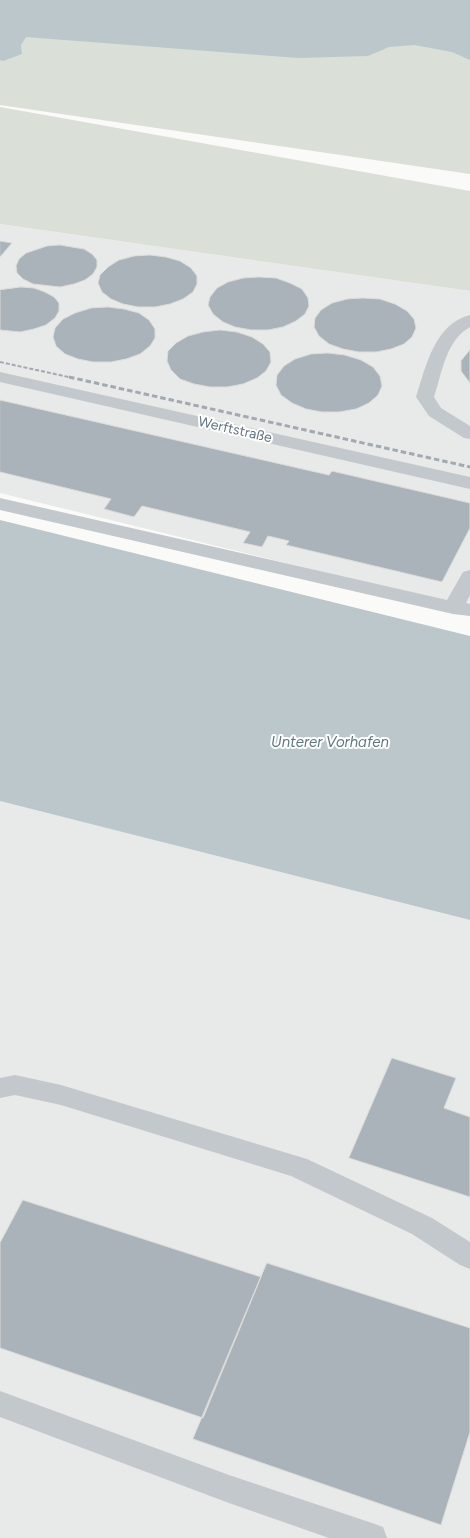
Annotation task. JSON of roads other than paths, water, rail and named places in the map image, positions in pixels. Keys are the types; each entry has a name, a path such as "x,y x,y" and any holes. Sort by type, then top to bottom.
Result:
{"street":[{"path":"470,320 463,323 444,341 425,397 435,412 470,434"},
{"name":"Werftstraße","path":"0,377 470,483"},
{"path":"0,504 107,530 461,609 470,576"},
{"path":"0,1088 15,1085 61,1095 298,1168 422,1226 470,1257"},
{"path":"0,1404 229,1489 372,1538"}],"water":[{"path":"0,0 470,0 470,60 452,52 414,45 389,47 368,56 298,58 26,37 21,45 22,54 3,61 0,60"},
{"name":"Unterer Vorhafen","path":"0,520 470,636 470,920 0,801"}],"railway":[{"path":"0,362 73,378"},
{"path":"69,377 470,467"}]}
